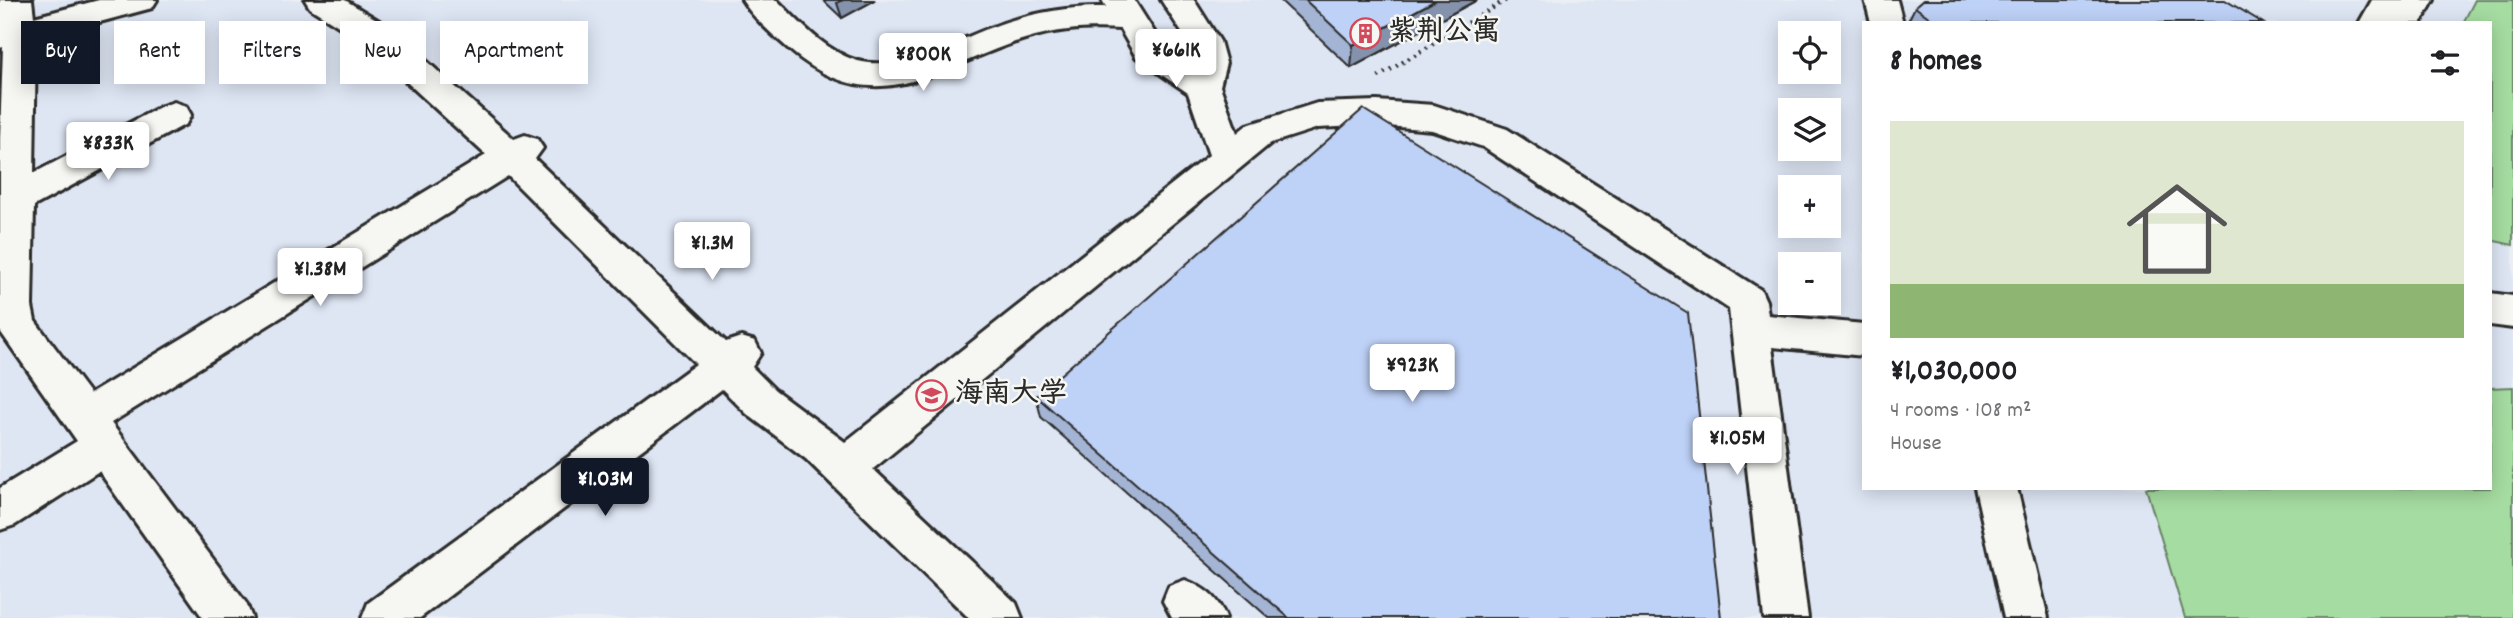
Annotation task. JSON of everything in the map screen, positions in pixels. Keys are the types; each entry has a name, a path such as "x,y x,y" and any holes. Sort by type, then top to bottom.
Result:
{"street":[{"path":"10,24 108,0"},
{"path":"10,24 141,0"},
{"path":"321,0 374,33 668,280 739,366 777,390 851,462 1000,618"},
{"path":"354,0 388,24 518,152"},
{"path":"758,0 795,37 819,54 846,68 871,75 899,72 1007,33 1051,21 1124,10 1148,49 1203,86"},
{"path":"1177,0 1204,41 1209,63 1203,86 1228,158"},
{"path":"1865,0 1870,21"},
{"path":"1881,0 1886,21"},
{"path":"2376,21 2388,0"},
{"path":"2406,21 2418,0"},
{"path":"10,24 8,203 13,306 10,339 94,432 230,618"},
{"path":"851,462 1259,134 1317,116 1377,113 1434,118 1495,138 1747,301 1786,618"},
{"path":"8,203 174,115"},
{"path":"0,510 94,432 518,152"},
{"path":"2492,290 2513,292"},
{"path":"2492,309 2513,312"},
{"path":"1750,329 1862,340"},
{"path":"384,618 739,366"},
{"path":"419,618 739,366"},
{"path":"851,462 1029,618"},
{"path":"1975,490 2004,618"},
{"path":"1996,490 2026,618"}],"path":[{"path":"1371,81 1506,0"}],"shaded area":[{"name":"海南大学","path":"0,0 2513,0 2513,618 0,618"}],"green space":[{"path":"2475,0 2513,0 2513,245 2492,240 2492,21 2464,21"},
{"path":"2513,387 2513,618 2185,618 2147,490 2492,490 2492,388"}],"building":[{"path":"1305,0 1436,0 1353,45"},
{"path":"1923,0 2225,0 2260,21 1934,21 1915,7"},
{"path":"1363,109 1688,313 1721,618 1289,618 1036,396"}],"place":[{"name":"紫荆公寓","path":"1365,34"},
{"name":"海南大学","path":"932,396"}]}
